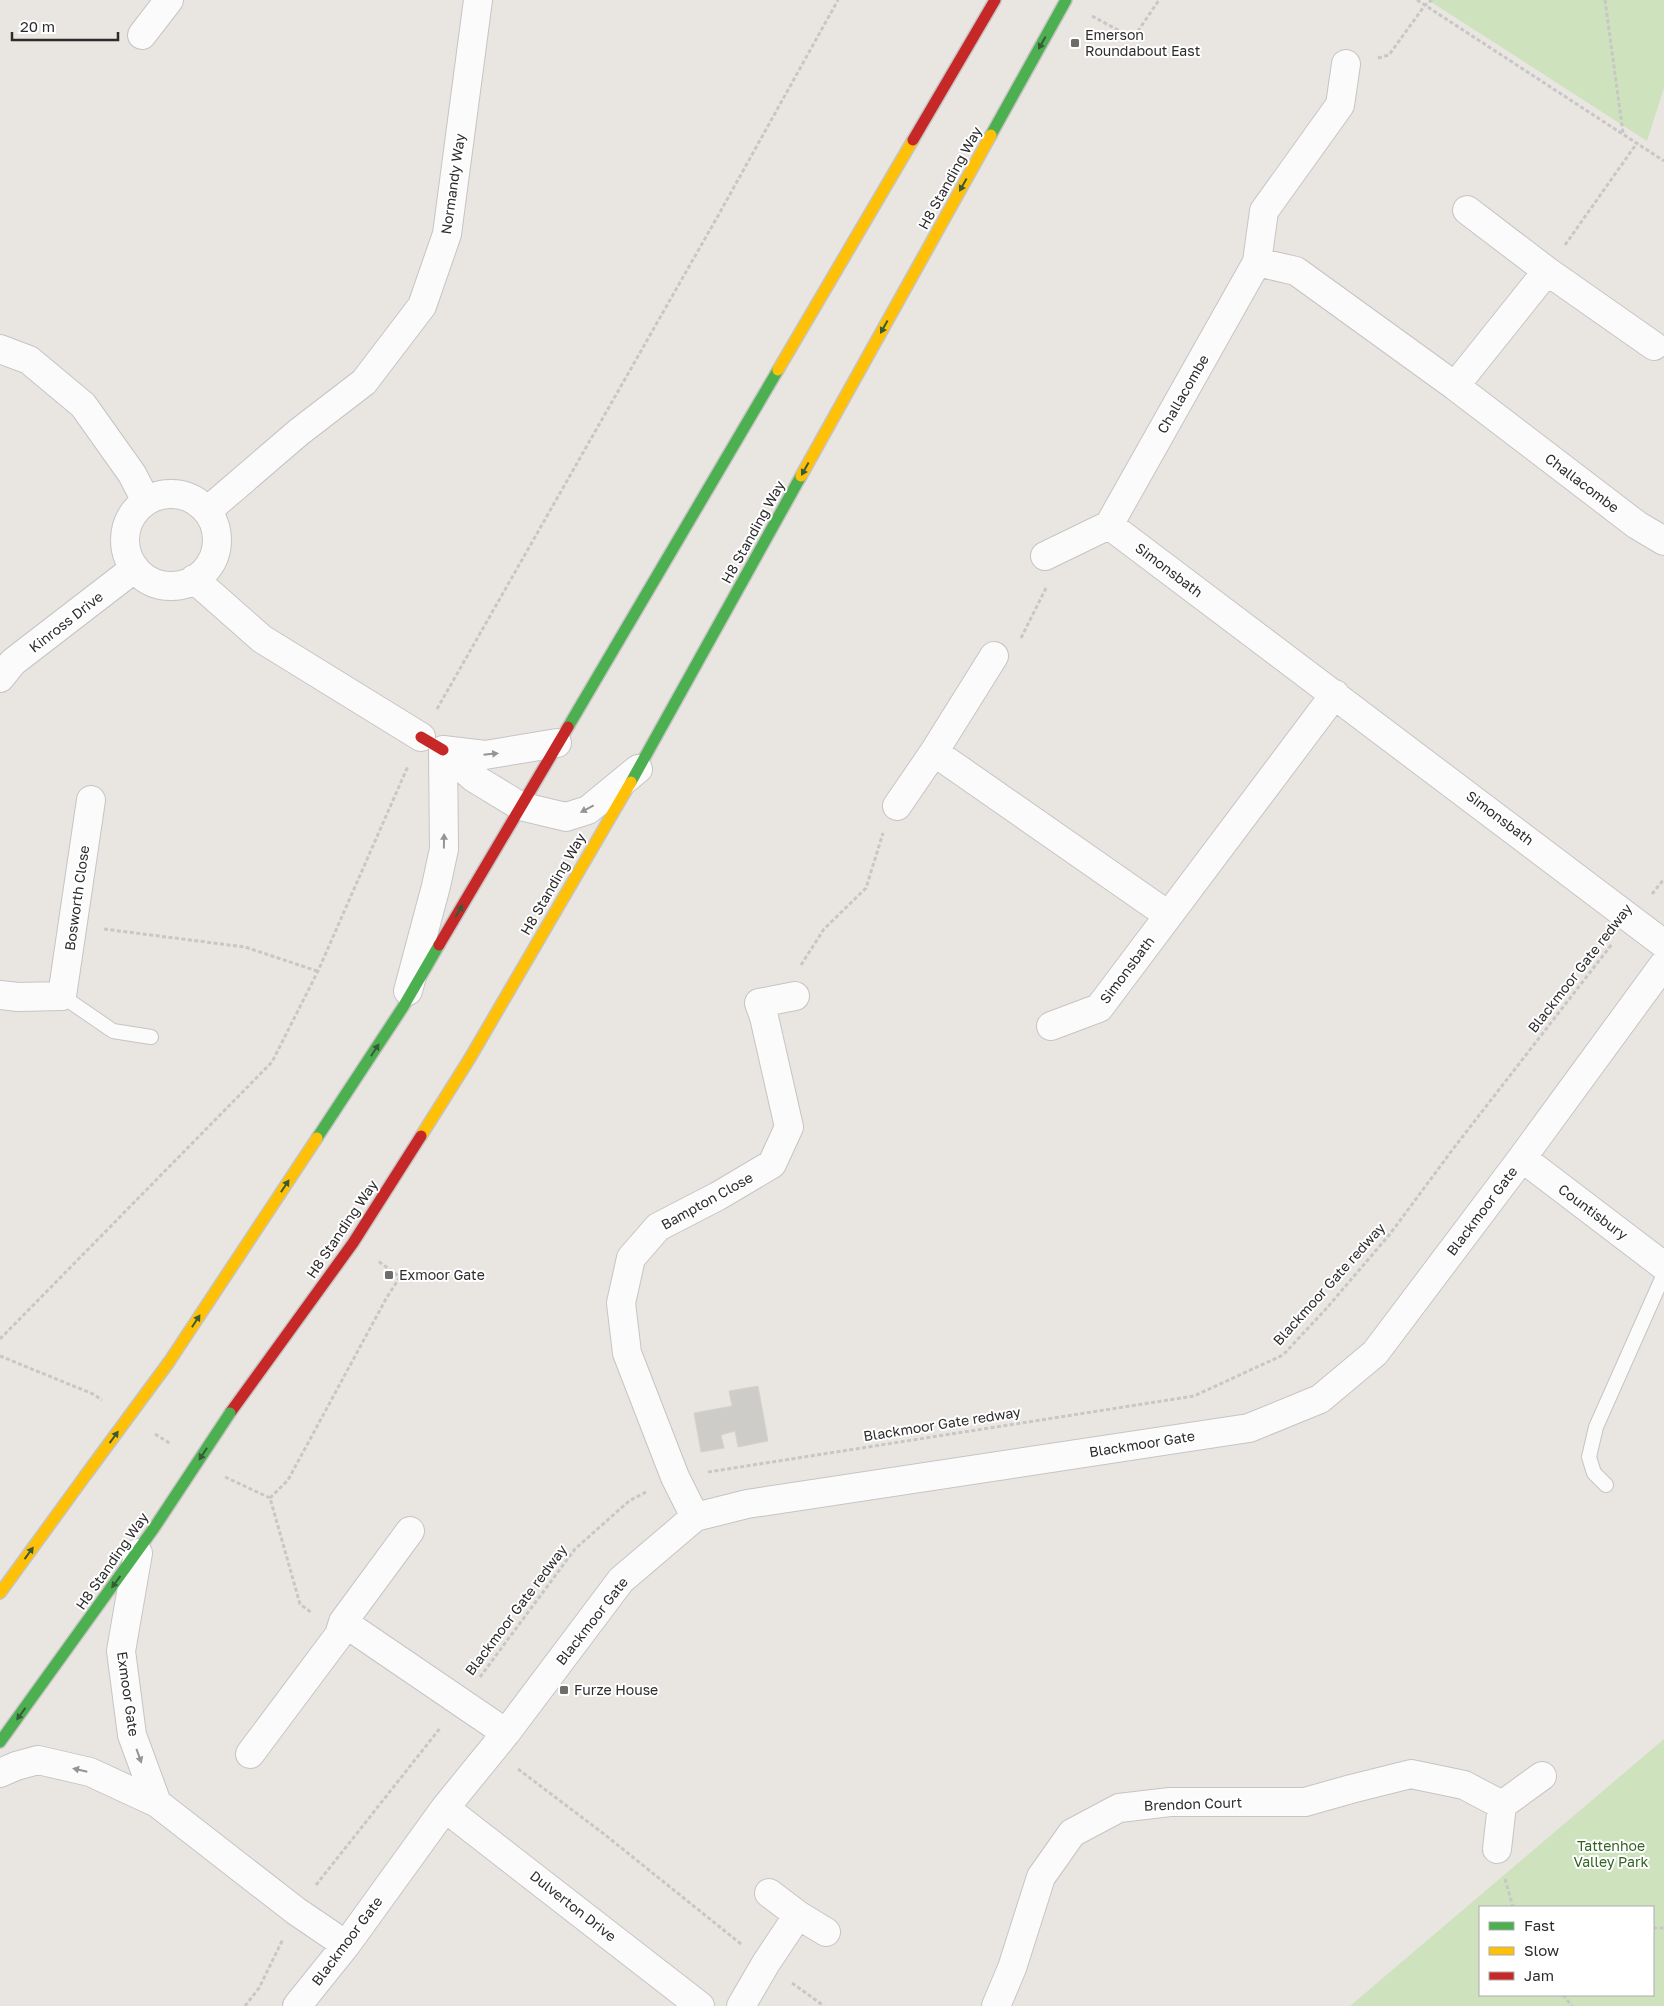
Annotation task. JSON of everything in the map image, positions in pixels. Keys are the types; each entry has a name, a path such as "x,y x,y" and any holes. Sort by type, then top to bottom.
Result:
{"highway":[{"path":"0,1593 169,1362 403,1007 995,0"},
{"name":"H8 Standing Way","path":"0,1742 138,1553 230,1413 353,1243 470,1058 639,768 1066,1"}],"street":[{"path":"142,35 170,0"},
{"name":"Normandy Way","path":"207,511 299,432 364,382 422,306 447,234 478,0"},
{"name":"Challacombe","path":"1108,525 1257,262 1264,211 1340,105 1346,64"},
{"path":"1467,210 1654,346"},
{"name":"Challacombe","path":"1257,262 1296,271 1455,386 1637,525 1664,541"},
{"path":"1455,386 1547,270"},
{"path":"0,349 29,360 82,405 132,474 146,501"},
{"path":"172,494 191,499 207,511 215,525 216,548 214,556 206,569 194,579 182,584 169,586 156,583 144,577 135,568 127,555 125,540 127,524 135,511 146,501 158,495 172,494"},
{"path":"1045,556 1108,525"},
{"name":"Simonsbath","path":"1108,525 1335,694 1664,944"},
{"name":"Kinross Drive","path":"0,678 13,662 135,568"},
{"path":"194,579 262,639 432,744 474,778 520,806 566,817 588,810 639,768"},
{"path":"897,806 934,752 994,656"},
{"name":"Simonsbath","path":"1051,1026 1100,1008 1335,694"},
{"path":"432,744 484,755 557,743"},
{"path":"403,1007 436,886 444,849 432,744"},
{"path":"934,752 1168,915"},
{"name":"Bosworth Close","path":"62,996 91,800"},
{"name":"Blackmoor Gate","path":"297,2006 346,1946 445,1808 506,1733 621,1580 694,1516 747,1504 1249,1428 1320,1399 1375,1354 1664,964"},
{"path":"0,995 62,996"},
{"name":"Bampton Close","path":"694,1516 675,1477 627,1353 621,1303 631,1258 658,1227 718,1196 772,1164 789,1127 759,1004 795,996"},
{"name":"Countisbury","path":"1522,1158 1664,1266"},
{"path":"250,1754 339,1635 343,1622 410,1531"},
{"name":"Exmoor Gate","path":"138,1553 121,1651 132,1735 157,1803"},
{"path":"343,1622 506,1733"},
{"path":"0,1773 38,1760 90,1772 157,1803 296,1911 346,1946"},
{"name":"Brendon Court","path":"996,2006 1012,1968 1041,1877 1072,1833 1119,1808 1170,1802 1305,1802 1351,1788 1411,1774 1464,1785 1502,1805"},
{"path":"1496,1849 1502,1805 1542,1776"},
{"name":"Dulverton Drive","path":"445,1808 700,2006"},
{"path":"769,1892 798,1915 826,1932"},
{"path":"741,2006 766,1963 798,1915"}],"lane":[{"path":"62,996 113,1031 152,1037"},
{"path":"1606,1485 1594,1473 1589,1457 1596,1427 1664,1274"}],"path":[{"path":"0,1339 272,1062 432,744 719,214 838,0"},
{"path":"1066,1 1129,36 1138,31 1159,0"},
{"path":"1417,0 1664,161"},
{"path":"1346,64 1389,55 1432,0"},
{"path":"1605,0 1623,134"},
{"path":"1547,270 1637,143"},
{"path":"994,656 1020,641 1051,579 1045,556"},
{"path":"795,996 797,971 824,929 866,888 881,838 897,806"},
{"name":"Blackmoor Gate redway","path":"245,2006 260,1988 296,1911 462,1702 575,1549 629,1501 675,1477 1194,1396 1283,1355 1325,1310 1390,1234 1453,1149 1664,879"},
{"path":"73,925 245,947 318,971"},
{"path":"270,1498 288,1480 400,1277 353,1243"},
{"path":"1564,1996 1572,2006"}],"green space":[{"path":"1428,0 1664,0 1664,88 1647,141"},
{"name":"Tattenhoe Valley Park","path":"1664,1739 1664,2006 1350,2006"}],"building":[{"path":"758,1386 768,1441 738,1447 735,1431 721,1435 724,1448 701,1452 694,1413 732,1406 729,1391"}],"traffic: fast":[{"path":"991,135 1066,0"},
{"path":"568,727 778,370"},
{"path":"631,782 801,476"},
{"path":"317,1138 403,1007 439,945"},
{"path":"154,1528 230,1413"},
{"path":"0,1742 154,1528"}],"traffic: slow":[{"path":"801,476 991,135"},
{"path":"778,370 913,140"},
{"path":"421,1136 470,1058 631,782"},
{"path":"169,1362 317,1138"},
{"path":"85,1476 169,1362"},
{"path":"0,1593 85,1476"}],"traffic: jam":[{"path":"913,140 995,0"},
{"path":"439,945 568,727"},
{"path":"421,737 443,750"},
{"path":"230,1413 353,1243 421,1136"}],"place":[{"name":"Emerson Roundabout East","path":"1075,43"},
{"name":"Exmoor Gate","path":"389,1275"},
{"name":"Furze House","path":"564,1690"}]}
